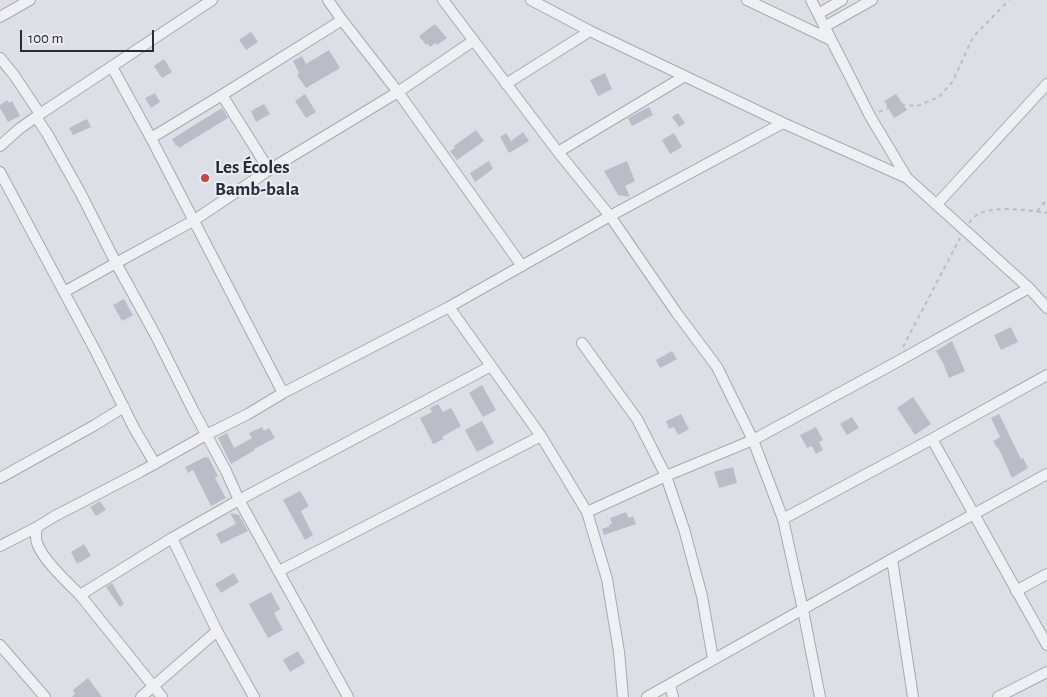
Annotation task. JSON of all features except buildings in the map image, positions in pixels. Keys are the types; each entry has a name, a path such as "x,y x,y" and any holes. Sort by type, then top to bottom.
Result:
{"street":[{"path":"0,17 30,0"},
{"path":"0,146 38,115 212,0"},
{"path":"328,0 398,92 522,266"},
{"path":"443,0 558,152 610,216 676,312 717,367 753,440 783,518 820,697"},
{"path":"531,0 590,31 783,123 907,178 1029,288 1047,308"},
{"path":"747,0 831,40"},
{"path":"811,0 870,116 907,178"},
{"path":"818,14 842,0"},
{"path":"824,27 872,0"},
{"path":"151,138 342,20"},
{"path":"506,84 590,31"},
{"path":"64,292 193,221 270,170 398,92 473,41"},
{"path":"0,58 14,75 67,168 240,500 348,697"},
{"path":"112,66 284,393"},
{"path":"558,152 685,76"},
{"path":"937,204 1047,84"},
{"path":"222,95 270,170"},
{"path":"0,546 284,393 449,307 610,216 783,123"},
{"path":"0,172 134,428 155,464"},
{"path":"587,512 666,476 753,440 1029,288"},
{"path":"449,307 541,436 587,512 607,579 619,652 623,697"},
{"path":"582,343 637,419 666,476 684,529 702,596 713,659"},
{"path":"80,595 172,538 240,500 491,366"},
{"path":"783,518 932,439 1047,375"},
{"path":"0,478 95,426 124,407"},
{"path":"279,571 541,436"},
{"path":"932,439 1047,645"},
{"path":"647,697 1047,474"},
{"path":"37,527 35,536 40,549 61,576 80,595 162,697"},
{"path":"172,538 217,631 254,697"},
{"path":"892,559 913,697"},
{"path":"1016,591 1047,574"},
{"path":"141,697 217,631"},
{"path":"0,645 45,697"},
{"path":"999,697 1047,672"},
{"path":"670,685 673,697"}],"path":[{"path":"870,116 898,104 917,106 939,97 953,81 972,37 1009,0"},
{"path":"1036,211 1047,200"},
{"path":"904,346 964,229 973,218 981,213 993,210 1020,209 1047,213"}],"place":[{"name":"Les Écoles Bamb-bala","path":"205,178"}]}
